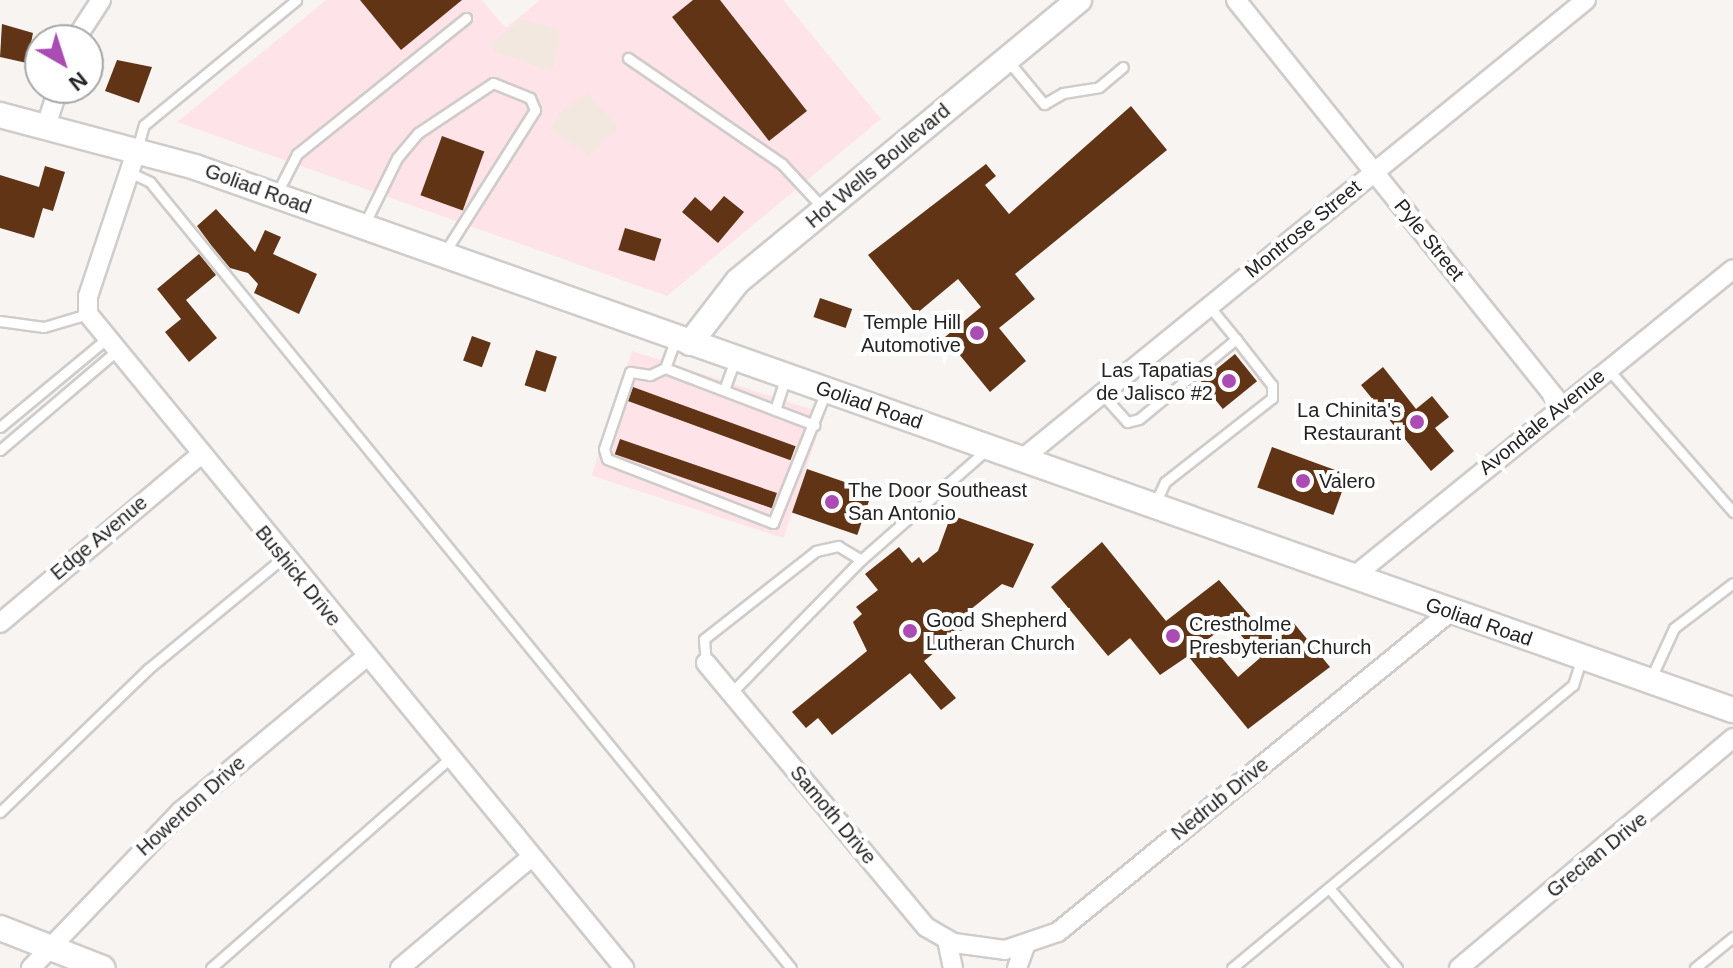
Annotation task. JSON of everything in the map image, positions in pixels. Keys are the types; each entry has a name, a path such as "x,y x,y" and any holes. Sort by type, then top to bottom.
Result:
{"main road":[{"name":"Hot Wells Boulevard","path":"683,340 738,281 1079,0"},
{"name":"Goliad Road","path":"0,115 46,126 133,160 276,195 1733,710"},
{"path":"0,928 102,968"}],"street":[{"path":"85,24 101,0"},
{"name":"Pyle Street","path":"1236,0 1562,406"},
{"name":"Montrose Street","path":"1022,459 1586,0"},
{"path":"46,126 53,104"},
{"path":"88,314 88,296 133,160"},
{"name":"Avondale Avenue","path":"1353,577 1733,269"},
{"name":"Bushick Drive","path":"88,314 110,346 616,966"},
{"name":"Edge Avenue","path":"0,623 200,455"},
{"name":"Nedrub Drive","path":"974,947 1025,946 1058,932 1450,612"},
{"name":"Howerton Drive","path":"31,968 180,812 365,658"},
{"name":"Samoth Drive","path":"706,663 926,927 947,940 974,947"},
{"name":"Grecian Drive","path":"1459,968 1733,738"},
{"path":"400,968 530,858"},
{"path":"947,940 953,968"},
{"path":"1017,968 1025,946"}],"lane":[{"path":"296,0 144,125 133,160 791,968"},
{"path":"276,195 297,154 466,18"},
{"path":"628,58 782,164 824,210"},
{"path":"1006,60 1044,104 1063,93 1099,87 1123,67"},
{"path":"363,226 397,158 418,133 493,83 530,98 535,110 443,255"},
{"path":"1154,506 1165,482 1272,398 1272,385 1209,306"},
{"path":"0,321 44,327 88,314"},
{"path":"1102,394 1127,422 1139,419 1236,339"},
{"path":"683,340 665,368 650,375 630,372 604,449 607,459 773,523 826,390"},
{"path":"0,427 110,346"},
{"path":"0,450 110,346"},
{"path":"724,390 735,358"},
{"path":"665,368 814,425"},
{"path":"1608,369 1733,512"},
{"path":"775,410 786,376"},
{"path":"731,693 861,560 988,448"},
{"path":"706,663 704,639 816,551 838,546 861,560"},
{"path":"0,812 137,679 284,557"},
{"path":"1649,681 1674,628 1733,583"},
{"path":"1232,968 1573,685 1582,658"},
{"path":"211,968 449,759"},
{"path":"1329,888 1397,968"},
{"path":"1695,968 1733,937"}],"shaded area":[{"path":"326,0 482,0 506,28 540,0 783,0 881,119 667,296 177,122"},
{"path":"521,19 561,30 552,71 495,52 491,44"},
{"path":"588,93 618,128 589,155 550,129 559,113"},
{"path":"632,351 824,413 784,538 592,476"}],"building":[{"path":"360,0 462,0 401,50"},
{"path":"693,0 720,0 807,111 769,141 672,17"},
{"path":"2,24 24,30 24,62 0,57"},
{"path":"117,60 152,67 139,103 105,91"},
{"path":"1131,106 1167,150 1015,274 1035,299 999,328 1026,361 990,392 945,337 981,307 958,279 916,314 868,255 986,164 996,176 985,185 1009,214"},
{"path":"442,136 484,151 463,211 420,195"},
{"path":"45,166 65,172 53,211 43,208 34,238 0,228 0,175 39,187"},
{"path":"724,196 744,212 718,243 682,212 695,197 711,211"},
{"path":"216,209 255,252 265,230 281,237 273,254 317,274 299,314 254,293 258,284 248,273 230,268 211,245 197,226"},
{"path":"625,228 661,239 655,261 618,250"},
{"path":"199,254 216,275 186,300 217,338 189,362 165,332 181,319 157,289"},
{"path":"820,298 852,309 846,328 813,317"},
{"path":"472,336 491,343 482,367 463,360"},
{"path":"536,350 557,357 545,392 525,385"},
{"name":"Las Tapatias de Jalisco #2","path":"1235,354 1257,381 1223,409 1201,382"},
{"name":"La Chinita's Restaurant","path":"1383,367 1416,409 1432,396 1449,417 1435,428 1454,451 1431,471 1361,385"},
{"path":"633,387 796,446 790,460 628,401"},
{"path":"620,439 777,493 772,508 615,454"},
{"name":"Valero","path":"1272,447 1348,475 1333,515 1257,487"},
{"name":"The Door Southeast San Antonio","path":"807,469 872,491 857,535 792,512"},
{"name":"Good Shepherd Lutheran Church","path":"951,515 1034,544 1013,588 1002,584 965,614 972,622 924,661 956,698 941,710 910,673 832,735 818,718 806,728 792,712 867,651 853,622 862,614 856,607 878,590 865,574 899,547 912,563 919,557 923,563 938,551"},
{"name":"Crestholme Presbyterian Church","path":"1102,542 1166,621 1219,580 1266,634 1288,616 1330,667 1248,729 1188,656 1160,675 1130,638 1108,656 1051,587","holes":["1230,622 1260,658 1238,677 1207,640"]}],"place":[{"name":"Temple Hill Automotive","path":"977,333"},
{"name":"Las Tapatias de Jalisco #2","path":"1229,381"},
{"name":"La Chinita's Restaurant","path":"1417,422"},
{"name":"Valero","path":"1303,481"},
{"name":"The Door Southeast San Antonio","path":"832,502"},
{"name":"Good Shepherd Lutheran Church","path":"910,631"},
{"name":"Crestholme Presbyterian Church","path":"1173,636"}]}
